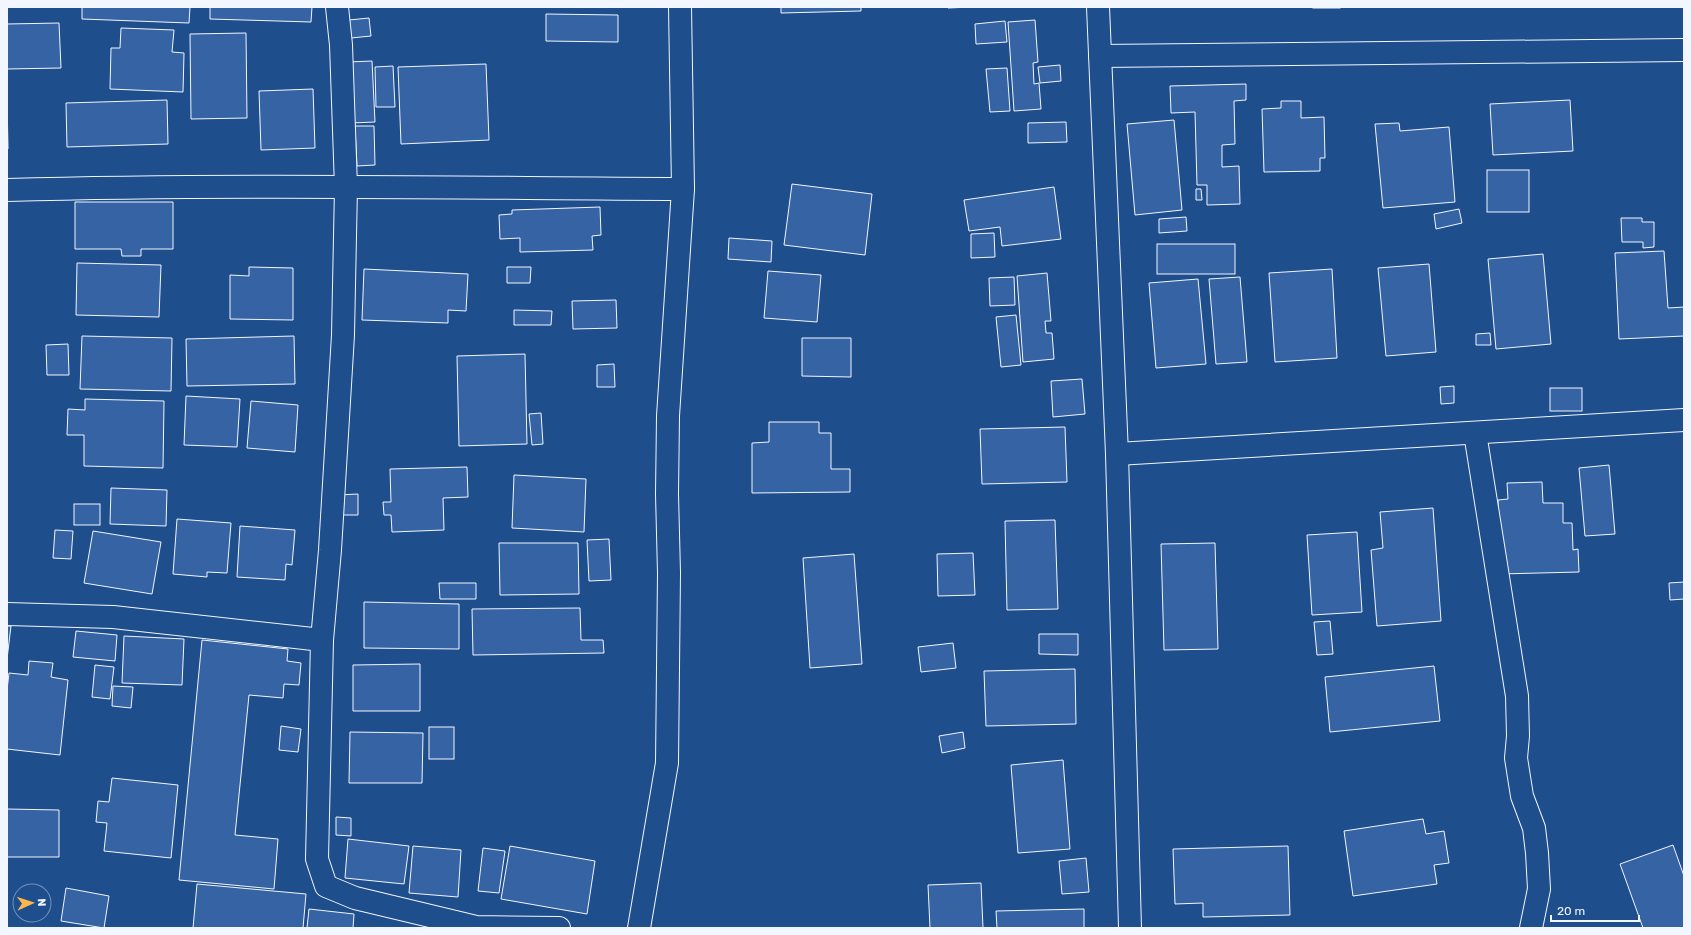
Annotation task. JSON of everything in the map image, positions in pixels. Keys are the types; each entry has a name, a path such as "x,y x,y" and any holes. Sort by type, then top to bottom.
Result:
{"street":[{"path":"337,7 341,45 346,187 343,335 330,550 322,640 317,859 326,886 355,898 476,927 559,928"},
{"path":"639,928 667,763 669,573 667,494 668,416 683,189 680,7"},
{"path":"1098,7 1117,454 1130,928"},
{"path":"1100,56 1684,50"},
{"path":"7,190 130,187 683,189"},
{"path":"1117,454 1684,420"},
{"path":"1475,433 1517,696 1518,736 1516,758 1522,796 1534,828 1537,853 1539,889 1531,928"},
{"path":"7,614 113,617 322,640"}],"building":[{"path":"82,7 190,7 189,23 82,19"},
{"path":"210,7 312,7 311,22 210,19"},
{"path":"781,7 861,7 861,11 781,13"},
{"path":"948,7 972,7 948,8"},
{"path":"1340,7 1340,8 1313,8"},
{"path":"546,14 618,15 618,42 546,41"},
{"path":"369,18 371,36 351,38 349,20"},
{"path":"1035,20 1038,62 1033,63 1034,84 1039,83 1041,109 1014,111 1008,22"},
{"path":"1005,21 1007,42 976,44 975,24"},
{"path":"59,23 61,68 7,69 7,24"},
{"path":"121,28 174,30 172,52 184,53 183,92 110,89 111,48 120,48"},
{"path":"246,33 247,118 191,119 190,34"},
{"path":"372,61 375,122 351,123 348,62"},
{"path":"486,64 489,140 401,144 398,67"},
{"path":"1060,65 1061,81 1040,83 1038,67"},
{"path":"393,66 395,107 376,107 375,67"},
{"path":"1007,68 1010,111 990,112 986,69"},
{"path":"1246,84 1246,100 1234,101 1235,144 1222,145 1222,167 1239,166 1240,204 1207,205 1207,185 1197,185 1195,112 1171,113 1170,86"},
{"path":"313,89 315,148 261,150 259,91"},
{"path":"7,99 8,149 7,149"},
{"path":"167,100 168,144 67,147 66,103"},
{"path":"1570,100 1573,151 1493,155 1490,104"},
{"path":"1281,101 1301,101 1301,118 1324,117 1325,158 1320,158 1320,171 1264,172 1262,109 1281,108"},
{"path":"1174,120 1182,210 1135,215 1127,124"},
{"path":"1066,122 1067,142 1028,143 1028,123"},
{"path":"1399,123 1400,131 1449,127 1455,202 1383,208 1375,124"},
{"path":"355,126 374,126 375,165 357,166"},
{"path":"1487,170 1529,170 1529,212 1487,212"},
{"path":"792,184 872,194 865,255 784,245"},
{"path":"1054,187 1061,239 1002,246 1000,227 969,231 964,200"},
{"path":"1196,189 1201,189 1202,200 1196,200"},
{"path":"75,202 173,202 173,249 141,249 141,256 122,256 121,249 75,249"},
{"path":"600,207 601,235 592,236 593,250 520,252 520,238 500,239 499,215 512,214 512,210"},
{"path":"1459,209 1462,223 1436,229 1434,214"},
{"path":"1186,217 1187,231 1159,233 1159,219"},
{"path":"1621,218 1642,218 1642,222 1654,222 1654,247 1643,248 1643,242 1622,242"},
{"path":"994,233 995,257 971,258 971,234"},
{"path":"729,238 772,241 771,262 728,259"},
{"path":"1157,244 1235,244 1235,274 1157,274"},
{"path":"1664,251 1668,308 1684,307 1684,336 1619,339 1615,253"},
{"path":"1543,254 1551,344 1496,349 1488,259"},
{"path":"77,263 161,265 159,317 76,315"},
{"path":"1429,264 1436,352 1386,356 1378,268"},
{"path":"249,267 293,268 293,320 230,319 230,275 249,276"},
{"path":"507,267 531,267 530,283 507,283"},
{"path":"364,269 468,274 466,311 448,310 448,323 362,320"},
{"path":"1332,269 1337,358 1275,362 1269,273"},
{"path":"768,271 821,275 817,322 764,318"},
{"path":"1047,273 1051,321 1045,321 1046,333 1052,333 1054,359 1023,362 1017,276"},
{"path":"1014,277 1015,305 990,306 989,278"},
{"path":"1240,277 1247,362 1216,364 1209,279"},
{"path":"1198,279 1206,364 1156,368 1149,283"},
{"path":"616,300 617,328 573,329 572,301"},
{"path":"514,310 552,311 551,325 514,325"},
{"path":"1016,315 1021,365 1001,367 996,317"},
{"path":"1490,333 1491,345 1476,345 1476,334"},
{"path":"82,336 172,338 171,391 80,389"},
{"path":"294,336 295,384 187,386 186,339"},
{"path":"802,338 851,338 851,377 802,376"},
{"path":"68,344 69,375 47,375 46,345"},
{"path":"525,354 527,444 459,446 457,356"},
{"path":"614,364 615,387 597,387 597,365"},
{"path":"1082,379 1085,414 1053,417 1051,381"},
{"path":"1454,386 1454,403 1441,404 1440,387"},
{"path":"1550,388 1582,388 1582,411 1550,411"},
{"path":"186,396 240,399 237,447 184,445"},
{"path":"85,399 164,401 163,468 84,466 84,435 67,435 68,409 85,410"},
{"path":"251,401 298,405 295,452 247,448"},
{"path":"541,413 543,444 532,445 529,414"},
{"path":"769,422 819,422 819,433 831,433 831,469 850,469 850,492 752,493 752,443 769,442"},
{"path":"1065,427 1067,482 982,484 980,429"},
{"path":"1609,465 1615,534 1585,536 1579,468"},
{"path":"467,467 468,497 443,498 444,530 392,532 391,515 384,515 383,502 391,502 390,469"},
{"path":"514,475 586,479 584,532 512,528"},
{"path":"1542,482 1543,503 1563,503 1563,523 1572,523 1573,550 1578,549 1579,572 1500,574 1498,500 1508,499 1507,483"},
{"path":"111,488 167,490 166,526 110,524"},
{"path":"358,494 358,515 338,515 338,495"},
{"path":"74,504 100,504 100,525 74,525"},
{"path":"1433,508 1441,621 1377,626 1371,550 1383,548 1380,512"},
{"path":"177,519 231,523 227,573 207,572 207,577 173,574"},
{"path":"1055,520 1058,609 1007,610 1005,521"},
{"path":"240,526 295,530 292,565 286,564 285,580 237,577"},
{"path":"55,530 73,531 71,559 53,558"},
{"path":"93,531 161,542 152,594 84,583"},
{"path":"1357,532 1362,612 1312,615 1307,535"},
{"path":"609,539 611,580 589,581 587,540"},
{"path":"499,543 578,543 579,594 500,595"},
{"path":"1215,543 1218,649 1164,650 1161,544"},
{"path":"973,553 975,595 938,596 937,554"},
{"path":"854,554 862,664 810,668 803,558"},
{"path":"1684,582 1684,599 1670,600 1669,583"},
{"path":"439,583 476,583 476,599 440,599"},
{"path":"364,602 459,604 459,649 364,648"},
{"path":"580,608 581,640 603,640 604,653 473,655 472,609"},
{"path":"1330,621 1333,654 1317,655 1314,622"},
{"path":"7,626 11,626 7,659"},
{"path":"76,631 117,635 115,661 73,657"},
{"path":"1039,634 1078,634 1078,655 1039,654"},
{"path":"124,636 184,639 182,685 122,683"},
{"path":"202,640 288,649 287,661 301,663 299,685 284,684 283,698 249,695 235,835 278,839 274,889 179,880"},
{"path":"953,643 956,668 921,672 918,647"},
{"path":"29,661 53,663 51,677 68,680 60,755 7,749 7,690 9,673 28,675"},
{"path":"420,664 420,711 353,711 353,665"},
{"path":"95,665 114,667 110,699 92,697"},
{"path":"1434,666 1440,721 1330,732 1325,677"},
{"path":"1075,669 1076,724 986,726 984,671"},
{"path":"113,686 133,687 131,708 112,706"},
{"path":"281,726 301,729 298,752 279,750"},
{"path":"429,727 454,727 454,759 429,759"},
{"path":"350,732 423,733 422,783 349,783"},
{"path":"963,732 965,748 942,753 939,736"},
{"path":"1063,760 1070,849 1018,853 1011,765"},
{"path":"112,778 178,785 171,858 104,851 107,823 96,822 98,801 109,802"},
{"path":"7,809 59,810 59,857 7,857"},
{"path":"336,817 351,818 351,836 336,835"},
{"path":"1423,819 1426,834 1444,831 1449,863 1434,865 1437,884 1353,896 1344,831"},
{"path":"348,839 409,846 404,884 345,878"},
{"path":"1673,845 1684,876 1684,928 1643,928 1620,864"},
{"path":"413,846 461,850 458,897 409,893"},
{"path":"510,846 595,861 587,914 501,899"},
{"path":"1288,846 1290,915 1203,917 1203,903 1175,904 1173,849"},
{"path":"483,848 505,851 499,893 478,891"},
{"path":"1086,858 1089,892 1062,894 1059,861"},
{"path":"981,883 983,928 930,928 928,885"},
{"path":"197,884 306,894 303,928 193,928"},
{"path":"66,888 109,896 104,928 61,921"},
{"path":"309,909 354,914 353,928 307,928"},
{"path":"1084,909 1084,928 997,928 996,911"}]}
